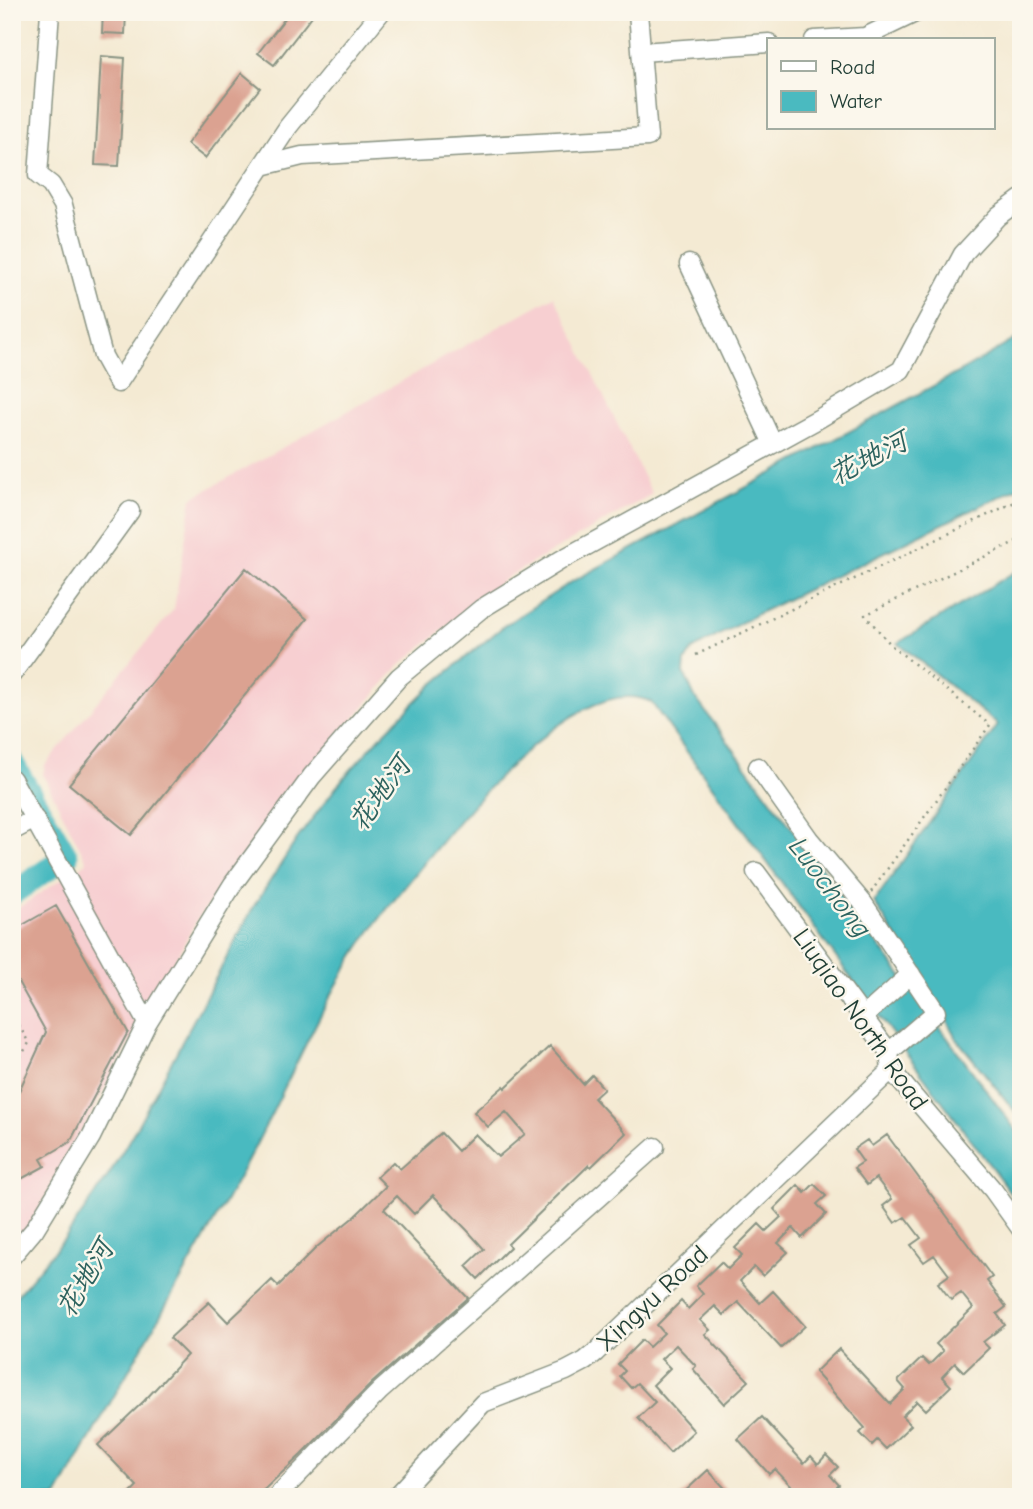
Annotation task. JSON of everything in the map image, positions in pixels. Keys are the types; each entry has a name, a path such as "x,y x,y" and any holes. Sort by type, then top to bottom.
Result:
{"street":[{"path":"50,12 38,175 51,185 63,205 103,356 118,383 288,127 381,12"},
{"path":"262,166 302,156 648,137 638,12"},
{"path":"848,38 865,37 917,12"},
{"path":"641,52 767,43"},
{"path":"12,1256 34,1230 91,1137 147,1023 241,874 312,776 399,677 481,609 561,560 773,444 901,370 962,254 998,216 1021,199"},
{"path":"689,264 773,444"},
{"path":"12,674 130,511"},
{"path":"758,767 809,839 863,903 936,1012 889,1052"},
{"path":"12,779 147,1023"},
{"path":"12,831 35,819"},
{"name":"Liuqiao North Road","path":"757,872 889,1052 891,1070 993,1190 1021,1229"},
{"path":"863,1017 911,974"},
{"name":"Xingyu Road","path":"396,1497 483,1404 566,1371 596,1352 891,1070"},
{"path":"276,1497 380,1391 655,1147"}],"path":[{"path":"696,655 1021,499"},
{"path":"863,903 990,725 892,646 865,615 1021,539"},
{"path":"12,1013 29,1042 12,1071"}],"shaded area":[{"path":"554,296 652,494 506,578 399,666 318,760 197,920 27,1231 12,1248 12,912 87,862 43,775 45,765 174,609 192,498"}],"water":[{"path":"1021,336 1021,486 757,614 692,650 685,662 684,673 694,696 1021,1137 1021,1207 651,702 623,697 591,706 559,725 526,751 495,781 378,921 336,986 250,1156 57,1497 12,1497 12,1301 65,1238 108,1176 138,1125 254,906 297,839 341,781 431,686 505,625 573,581"},
{"path":"1021,568 1021,1119 956,1038 874,902 998,725 898,643"}],"building":[{"path":"103,12 126,12 125,34 102,33"},
{"path":"290,12 315,12 274,65 258,53"},
{"path":"101,56 125,58 119,166 95,165"},
{"path":"242,73 260,88 205,158 187,144"},
{"path":"246,568 307,619 131,835 69,784"},
{"path":"56,906 128,1032 70,1142 41,1159 45,1166 12,1184 12,1095 19,1091 46,1032 12,971 12,931"},
{"path":"550,1046 583,1084 592,1075 604,1089 594,1098 626,1133 508,1244 510,1247 478,1279 466,1266 484,1249 433,1195 414,1214 397,1196 384,1209 468,1298 372,1383 256,1497 126,1497 137,1486 98,1445 187,1355 170,1338 209,1302 228,1322 272,1280 278,1286 317,1247 386,1186 377,1177 393,1162 400,1169 441,1133 458,1151 475,1134 498,1157 525,1134 506,1112 488,1127 474,1112 504,1086 505,1088"},
{"path":"887,1135 992,1277 987,1281 1006,1307 997,1314 1005,1325 983,1342 989,1348 964,1372 955,1363 942,1377 951,1386 926,1410 917,1401 902,1416 911,1425 886,1449 877,1440 872,1445 860,1433 865,1428 815,1372 839,1349 890,1404 905,1389 898,1381 922,1358 929,1365 943,1351 936,1344 973,1308 961,1293 951,1300 938,1283 949,1275 934,1255 924,1262 911,1245 921,1238 905,1217 895,1223 883,1206 892,1199 876,1178 867,1185 854,1168 863,1162 854,1149 867,1140 872,1146"},
{"path":"814,1184 826,1196 817,1204 826,1214 802,1238 793,1228 778,1243 788,1252 763,1276 754,1267 740,1281 760,1303 773,1291 805,1326 781,1348 738,1302 724,1315 715,1306 700,1320 710,1330 705,1334 749,1381 724,1404 693,1369 696,1366 676,1345 661,1359 670,1368 653,1385 694,1431 670,1453 638,1418 655,1402 637,1383 631,1388 620,1376 625,1371 618,1364 642,1340 649,1347 664,1333 657,1325 681,1301 688,1309 703,1294 696,1286 721,1262 728,1269 742,1255 735,1248 759,1224 766,1231 781,1217 774,1209 798,1185 805,1193"},
{"path":"762,1417 804,1463 811,1456 818,1464 826,1455 838,1467 830,1475 839,1485 827,1497 784,1497 793,1488 775,1469 769,1474 738,1439"},
{"path":"708,1470 733,1497 679,1497"}],"waterway":[{"path":"12,762 67,856 12,894"}],"water label":[{"name":"花地河","path":"868,457"},
{"name":"花地河","path":"379,793"},
{"name":"Luochong","path":"831,887"},
{"name":"花地河","path":"84,1278"}]}
